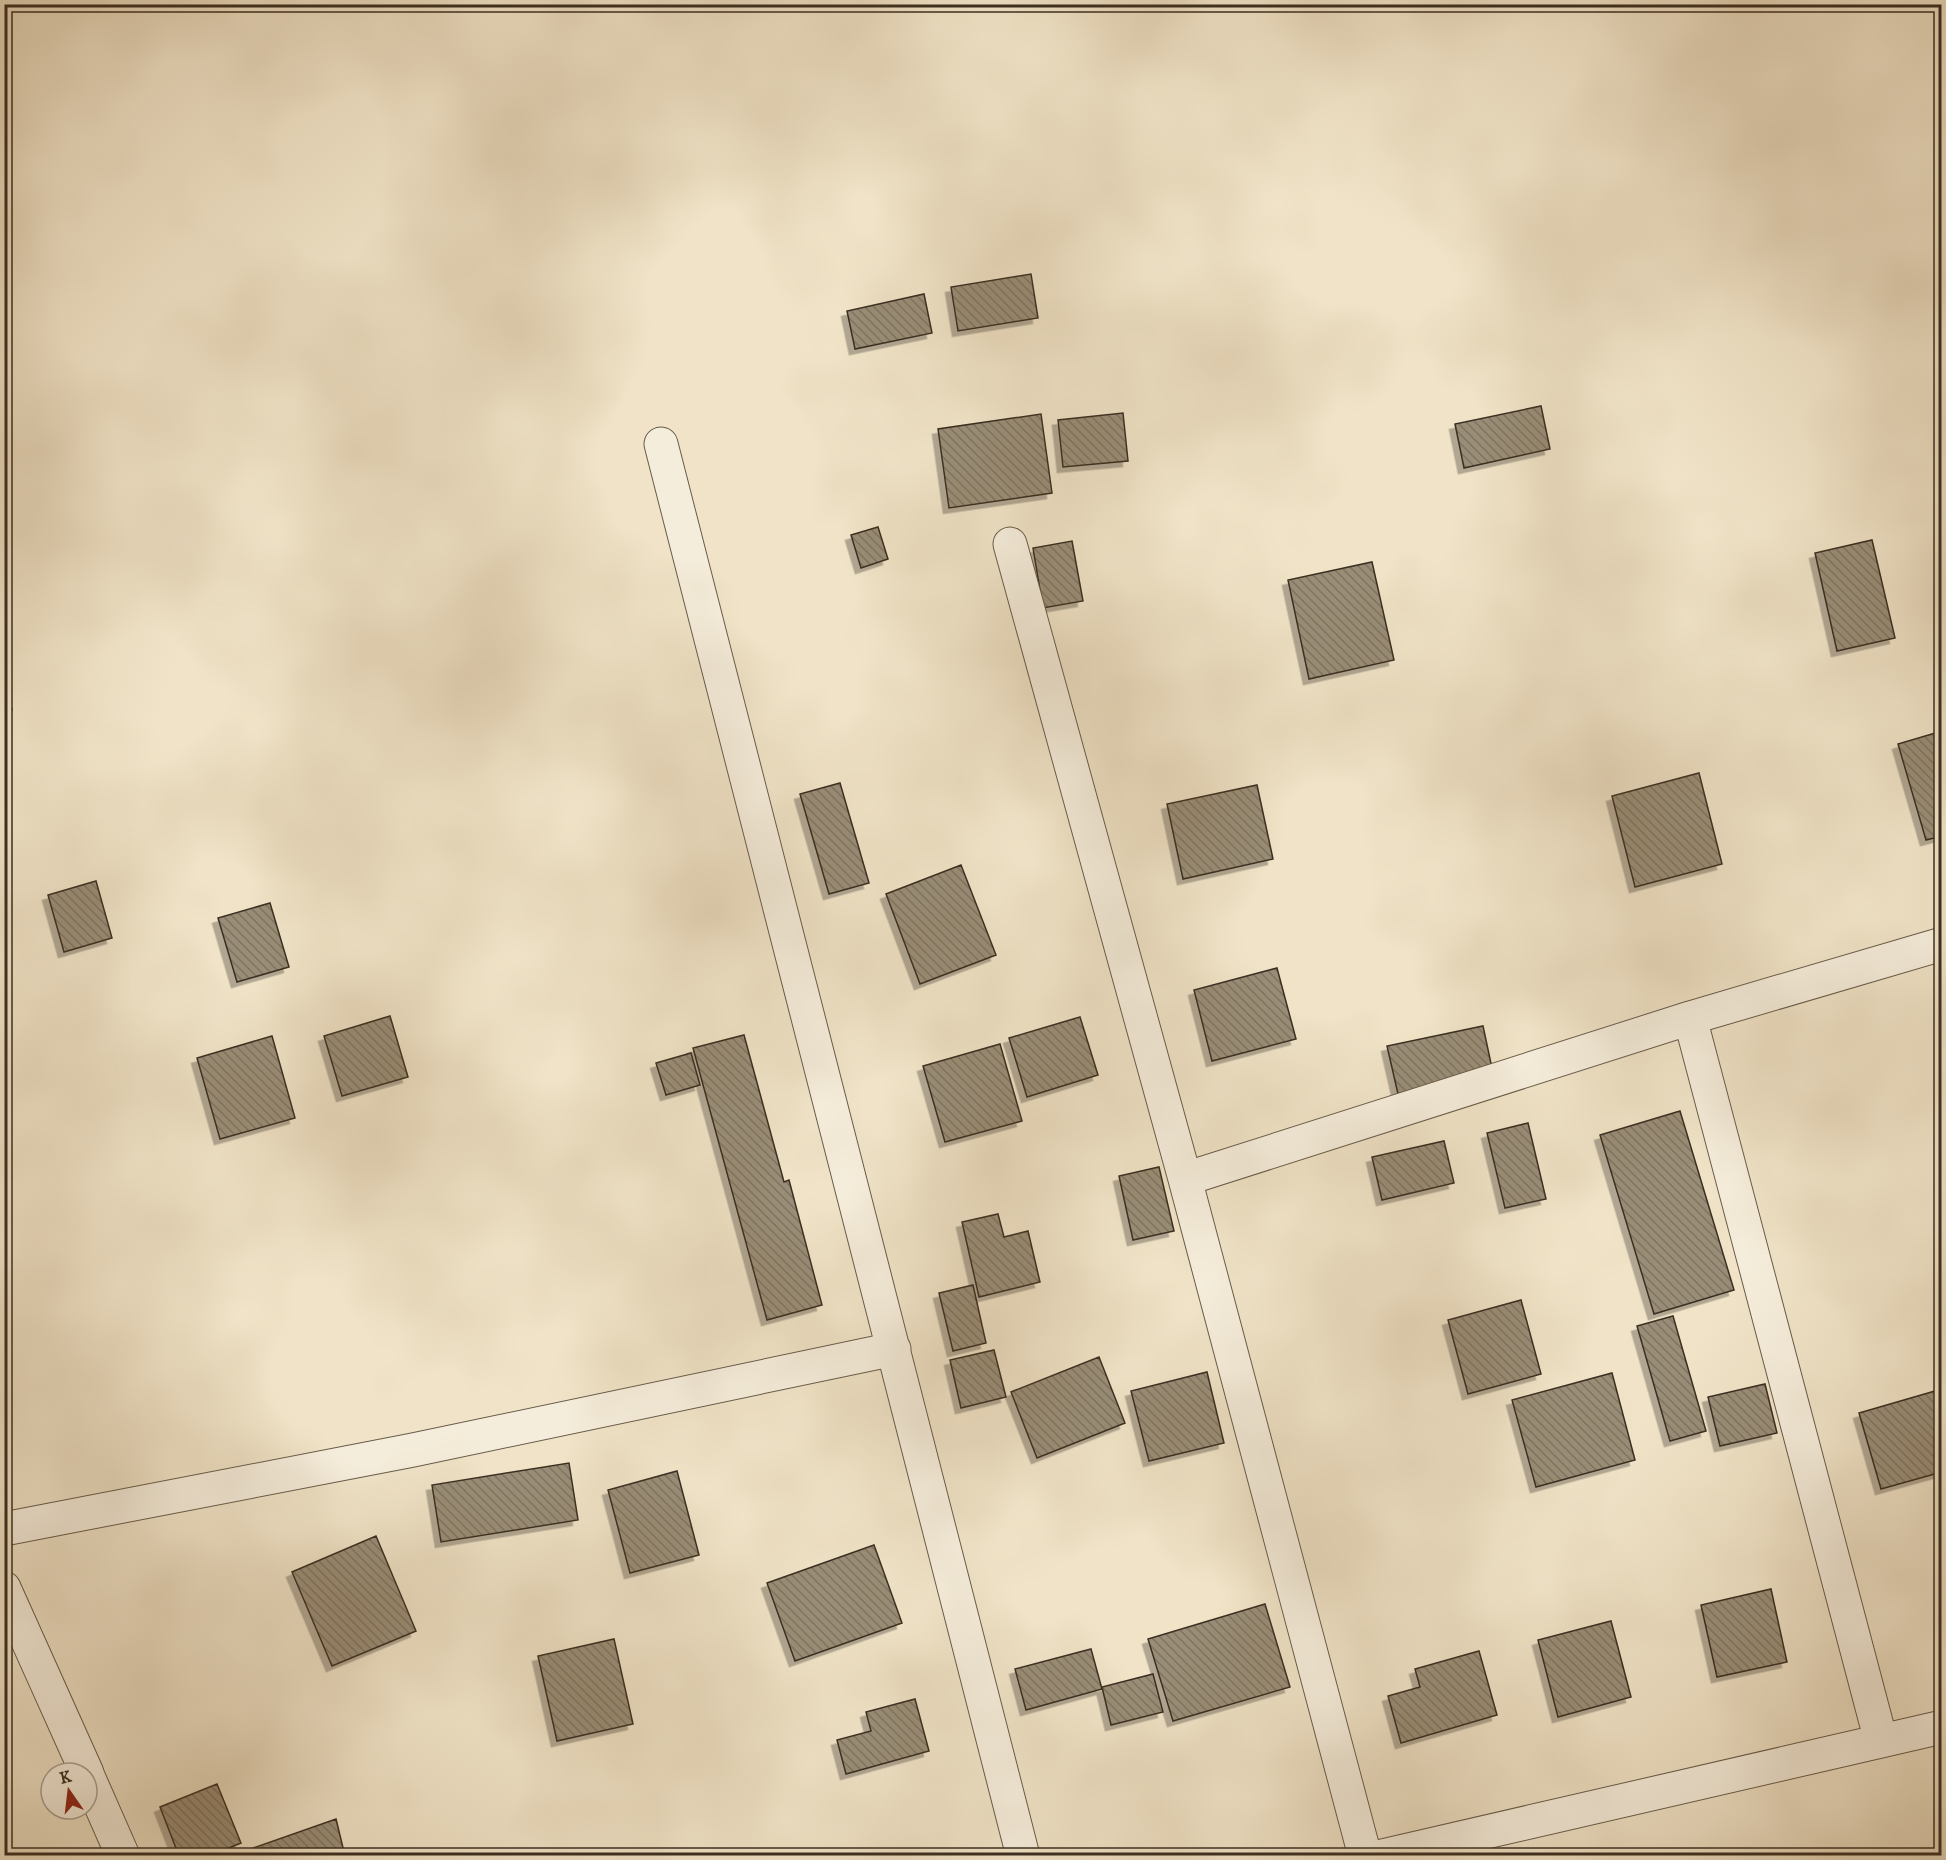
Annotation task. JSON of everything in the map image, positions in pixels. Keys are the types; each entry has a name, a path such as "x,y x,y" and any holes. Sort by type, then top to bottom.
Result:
{"street":[{"path":"661,444 1023,1856"},
{"path":"1010,544 1185,1179 1365,1856"},
{"path":"1185,1179 1690,1018 1941,944"},
{"path":"1690,1018 1881,1742"},
{"path":"4,1529 413,1449 894,1349"},
{"path":"4,1588 81,1761"},
{"path":"1382,1856 1941,1727"},
{"path":"99,1801 123,1856"}],"building":[{"path":"1031,274 1038,318 958,331 951,287"},
{"path":"924,294 932,333 855,349 847,311"},
{"path":"1541,406 1550,449 1464,468 1455,424"},
{"path":"1123,413 1128,461 1063,467 1058,420"},
{"path":"1041,414 1052,493 949,508 938,429"},
{"path":"878,527 888,559 861,568 851,535"},
{"path":"1872,540 1895,638 1837,651 1815,553"},
{"path":"1072,541 1083,601 1043,608 1033,548"},
{"path":"1372,562 1394,660 1309,679 1288,580"},
{"path":"4,681 12,710 4,712"},
{"path":"1942,731 1942,836 1926,840 1898,744"},
{"path":"1699,773 1722,864 1635,887 1612,796"},
{"path":"840,783 869,883 829,894 800,794"},
{"path":"1257,785 1273,859 1183,879 1167,804"},
{"path":"961,865 996,955 920,984 886,894"},
{"path":"96,881 112,938 64,952 48,895"},
{"path":"270,903 289,967 237,982 218,918"},
{"path":"1277,968 1296,1039 1212,1061 1194,990"},
{"path":"390,1016 408,1077 342,1096 324,1036"},
{"path":"1080,1017 1098,1075 1027,1097 1009,1038"},
{"path":"1483,1026 1493,1073 1398,1094 1387,1046"},
{"path":"744,1035 784,1182 789,1180 822,1305 767,1320 693,1048"},
{"path":"272,1036 295,1118 220,1139 197,1058"},
{"path":"1000,1044 1022,1121 945,1142 923,1066"},
{"path":"691,1053 700,1085 666,1095 656,1063"},
{"path":"1680,1111 1734,1290 1654,1314 1600,1135"},
{"path":"1528,1123 1546,1199 1505,1208 1487,1133"},
{"path":"1444,1141 1454,1183 1382,1200 1372,1157"},
{"path":"1159,1167 1174,1231 1133,1240 1119,1176"},
{"path":"998,1214 1004,1237 1028,1231 1040,1282 979,1297 962,1222"},
{"path":"973,1285 986,1343 953,1351 939,1293"},
{"path":"1521,1300 1541,1374 1468,1394 1448,1320"},
{"path":"1673,1316 1706,1431 1670,1441 1637,1326"},
{"path":"994,1350 1006,1397 961,1408 950,1360"},
{"path":"1099,1357 1125,1423 1037,1458 1011,1392"},
{"path":"1207,1372 1224,1443 1149,1461 1131,1391"},
{"path":"1612,1373 1635,1460 1536,1487 1512,1400"},
{"path":"1765,1384 1777,1433 1720,1446 1708,1397"},
{"path":"1935,1391 1942,1416 1942,1472 1881,1489 1859,1413"},
{"path":"569,1463 578,1520 441,1542 432,1485"},
{"path":"677,1471 699,1555 630,1573 608,1490"},
{"path":"376,1536 416,1631 332,1666 292,1572"},
{"path":"874,1545 902,1623 795,1661 767,1583"},
{"path":"1771,1589 1787,1662 1717,1677 1701,1605"},
{"path":"1265,1604 1290,1687 1173,1721 1148,1639"},
{"path":"1611,1621 1631,1697 1558,1717 1538,1640"},
{"path":"614,1639 633,1724 557,1741 538,1656"},
{"path":"1091,1649 1102,1689 1026,1710 1015,1669"},
{"path":"1479,1651 1497,1715 1401,1743 1388,1696 1420,1687 1415,1669"},
{"path":"1153,1674 1163,1712 1111,1725 1102,1687"},
{"path":"915,1699 929,1751 846,1774 837,1740 871,1731 866,1712"},
{"path":"217,1784 241,1843 209,1856 179,1856 160,1807"},
{"path":"336,1819 345,1856 240,1856 239,1853"}]}
